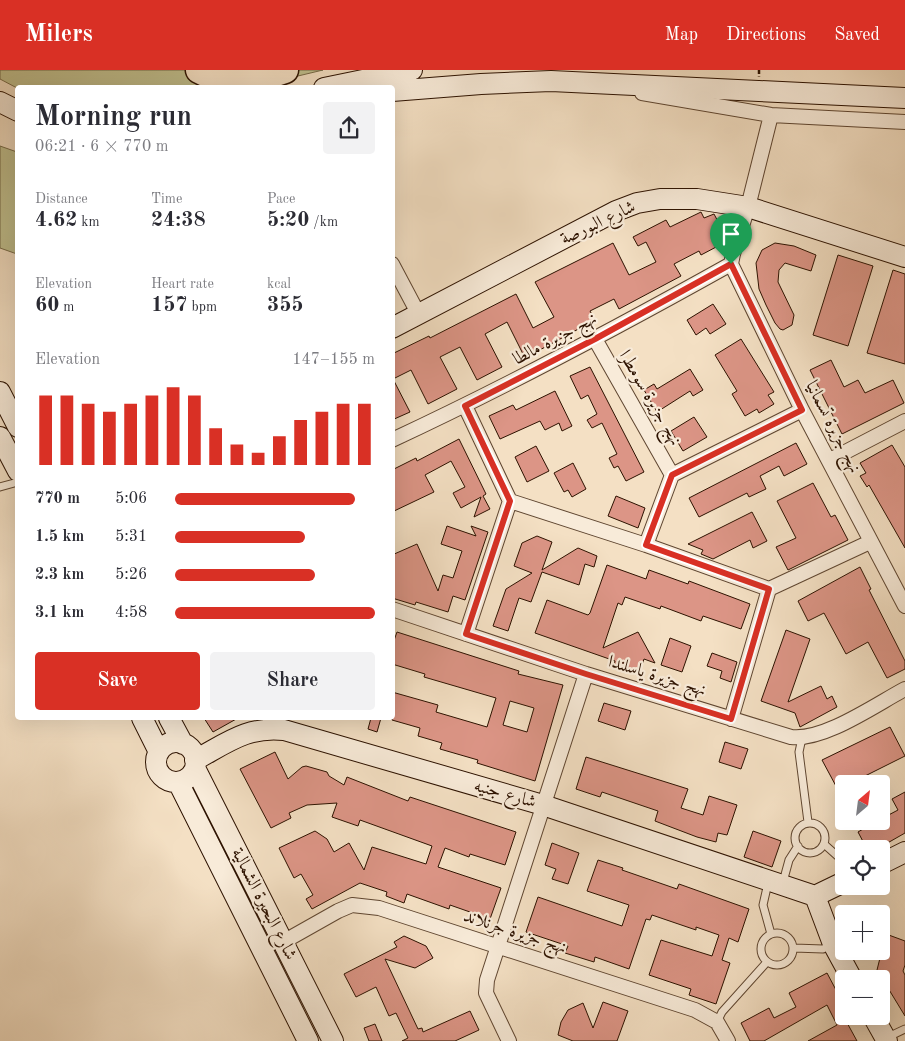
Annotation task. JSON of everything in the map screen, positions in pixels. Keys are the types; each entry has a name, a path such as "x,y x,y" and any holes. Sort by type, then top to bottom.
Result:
{"highway":[{"path":"204,73 228,80 248,80 269,76 285,70"}],"street":[{"path":"339,85 412,70"},
{"path":"395,91 517,82 575,82 905,98"},
{"path":"575,82 771,115 905,122"},
{"path":"0,102 15,110"},
{"path":"0,115 15,122"},
{"path":"731,264 748,207 771,115"},
{"name":"شارع البورصة","path":"395,327 616,211 660,199 697,199 748,207 905,257"},
{"name":"نهج جزيرة مالطا","path":"395,439 465,406 595,339 731,264"},
{"name":"نهج جزيرة تسمانيا","path":"731,264 802,410 830,460 870,542 905,606"},
{"path":"395,270 419,315"},
{"name":"نهج جزيرة سومطرا","path":"595,339 672,475"},
{"path":"0,392 15,421"},
{"path":"465,406 510,501 466,634"},
{"name":"نهج جزيرة سومطرا","path":"646,545 672,475 802,410"},
{"path":"830,460 905,421"},
{"path":"0,437 15,465"},
{"path":"510,501 646,545 769,589 870,542"},
{"path":"731,719 769,589"},
{"name":"نهج جزيرة ياسلندا","path":"395,610 586,674 791,737 802,738 819,734 905,688"},
{"path":"509,1041 486,993 487,980 586,674"},
{"path":"143,720 159,752"},
{"path":"170,720 183,744 191,750 195,764 189,778 178,782 167,780 157,770 156,762 159,752 170,744 183,744"},
{"name":"شارع جنيه","path":"195,764 249,731 267,728 284,730 543,805 815,896"},
{"name":"شارع البحيرة الشمالية","path":"195,764 333,1041"},
{"name":"شارع البحيرة الشمالية","path":"178,782 308,1041"},
{"path":"890,860 905,852"},
{"path":"835,886 815,896 833,944 847,970"},
{"name":"نهج جزيرة جرنلاند","path":"283,942 352,905 379,908 695,1010 717,1022"},
{"path":"717,1022 728,1041"},
{"path":"878,1025 886,1040"}],"lane":[{"path":"0,487 15,483"},
{"path":"802,738 799,752 808,822"},
{"path":"798,846 808,853 820,850 824,844 826,838 820,826 808,822"},
{"path":"771,934 764,905 798,846 796,834 798,829 808,822"},
{"path":"824,844 835,854"},
{"path":"779,932 786,935 792,941 793,955 788,962 781,965 767,962 761,950 762,943 771,934 779,932"},
{"path":"794,948 823,949 833,944"},
{"path":"717,1022 722,1012 767,962"},
{"path":"886,1040 905,1029"}],"green space":[{"path":"0,70 323,70 260,85 15,85 15,87 0,79"},
{"path":"0,146 15,151 15,253 0,248"}],"building":[{"path":"701,212 704,218 714,214 723,231 713,236 718,246 701,255 699,251 674,264 681,276 619,309 614,299 590,311 595,320 525,358 507,322 485,334 502,367 477,380 460,347 440,357 457,389 428,404 411,370 395,378 395,353 429,336 430,338 516,294 533,328 554,317 535,282 613,243 629,275 656,262 646,242 638,246 633,237 666,220 670,227"},
{"path":"775,243 794,246 816,255 811,271 785,263 779,270 778,282 794,315 792,325 783,330 775,323 759,289 756,263 762,250"},
{"path":"838,255 873,266 848,346 813,335"},
{"path":"893,270 905,274 905,364 867,353"},
{"path":"713,304 726,324 710,334 706,328 696,335 687,320"},
{"path":"741,339 774,392 768,395 774,404 759,413 757,409 745,416 732,394 737,391 715,355"},
{"path":"831,360 844,387 858,380 865,393 893,380 904,403 842,434 810,370"},
{"path":"590,367 644,472 626,481 618,466 614,468 609,458 617,454 602,423 592,428 587,420 597,414 588,395 581,399 570,376"},
{"path":"690,369 703,390 693,396 690,391 657,412 644,390 654,384 657,389"},
{"path":"395,383 410,412 395,419"},
{"path":"555,391 572,426 562,431 559,423 545,430 540,421 500,439 489,416 513,405 516,410"},
{"path":"694,417 707,437 683,451 671,431"},
{"path":"459,439 486,494 483,496 490,509 474,517 481,497 461,508 453,493 465,487 451,461 425,475 434,492 395,511 395,468 416,458 417,461"},
{"path":"796,443 807,464 784,476 779,466 760,476 766,489 749,497 747,493 699,517 689,498"},
{"path":"892,445 905,467 905,548 869,485 867,487 860,476 866,473 860,463"},
{"path":"536,446 549,471 527,482 515,457"},
{"path":"573,463 586,489 572,497 568,490 564,492 554,473"},
{"path":"813,483 831,517 835,515 848,540 788,570 776,547 796,538 777,501"},
{"path":"616,496 645,508 638,528 608,516"},
{"path":"752,512 767,541 753,548 750,540 713,559 701,554 703,550 688,544"},
{"path":"447,526 476,536 471,526 488,532 465,600 453,596 448,612 416,602 415,605 395,599 395,554 417,544 438,591 443,575 453,578 462,551 441,544"},
{"path":"537,536 552,542 542,570 578,548 597,556 594,567 585,564 579,585 542,572 531,602 519,598 508,631 493,626 506,589 532,573 514,566 522,543"},
{"path":"607,565 646,579 649,570 688,584 689,581 750,604 741,629 703,616 701,621 661,606 660,609 625,597 622,605 618,603 603,648 638,632 655,663 644,659 639,674 614,665 615,661 535,633 547,600 588,615"},
{"path":"860,567 871,589 869,590 905,661 905,669 887,678 868,642 846,654 824,613 808,621 798,601"},
{"path":"786,630 810,639 788,702 821,686 827,699 832,696 837,707 800,727 795,713 761,701"},
{"path":"397,632 519,671 518,674 563,685 535,781 477,763 478,760 440,749 442,743 418,736 420,728 392,720 395,720 395,693 438,705 436,712 487,727 496,698 424,677 425,674 395,665 395,638","holes":["510,701 534,708 527,732 503,725"]},
{"path":"670,638 691,646 682,672 661,665"},
{"path":"712,653 737,662 731,682 720,678 722,671 707,666"},
{"path":"604,703 631,711 625,730 598,721"},
{"path":"205,720 234,720 213,732"},
{"path":"370,720 380,720 377,732 368,729"},
{"path":"890,727 905,756 867,775 835,775 835,784 822,760"},
{"path":"725,742 748,749 741,769 719,762"},
{"path":"275,752 288,779 302,767 306,766 327,772 329,776 344,785 347,777 408,801 410,797 516,832 505,865 470,854 469,857 445,848 438,867 501,888 490,919 450,905 449,909 407,894 404,903 386,896 387,892 360,883 312,909 306,899 313,895 301,874 294,878 279,848 315,831 327,839 334,852 349,843 364,870 372,847 426,864 432,846 360,820 358,826 332,817 337,803 307,805 289,813 291,818 271,828 240,769"},
{"path":"586,757 688,789 681,808 703,815 709,796 737,805 727,835 718,833 716,842 697,837 655,821 658,811 602,792 600,797 576,789"},
{"path":"905,792 905,833 890,842 890,840 862,840 858,832 861,830 890,830 890,814 898,810 892,799"},
{"path":"753,831 781,841 772,867 744,857"},
{"path":"552,843 579,853 568,884 552,879 556,869 545,865"},
{"path":"598,860 677,889 679,884 749,909 738,942 729,938 722,960 730,963 716,1004 689,995 691,989 649,975 661,940 712,956 719,935 696,927 696,930 652,915 650,920 646,919 629,969 595,957 594,962 565,953 568,946 526,932 538,897 622,926 629,905 587,891"},
{"path":"890,935 905,941 905,965 903,971 905,975 905,1016 890,991 890,970 877,970 880,960 890,960"},
{"path":"404,936 426,946 433,958 415,968 385,959 418,1029 422,1028 423,1032 470,1011 479,1030 455,1041 402,1041 408,1038 396,1013 389,1016 376,987 356,997 344,974 397,947 394,942"},
{"path":"827,973 835,988 835,1021 827,1005 764,1041 750,1041 741,1023 769,1008 774,1018 796,1007 789,993"},
{"path":"603,1002 628,1011 617,1041 573,1041 558,1035 561,1022 568,1010 583,1003 593,1028"},
{"path":"375,1024 382,1041 369,1041 364,1028"},
{"path":"837,1025 848,1025 857,1041 808,1041"}],"route":[{"path":"731,264 802,410 672,475 646,545 769,589 731,719 466,634 510,501 465,406 595,339 731,264"}]}
